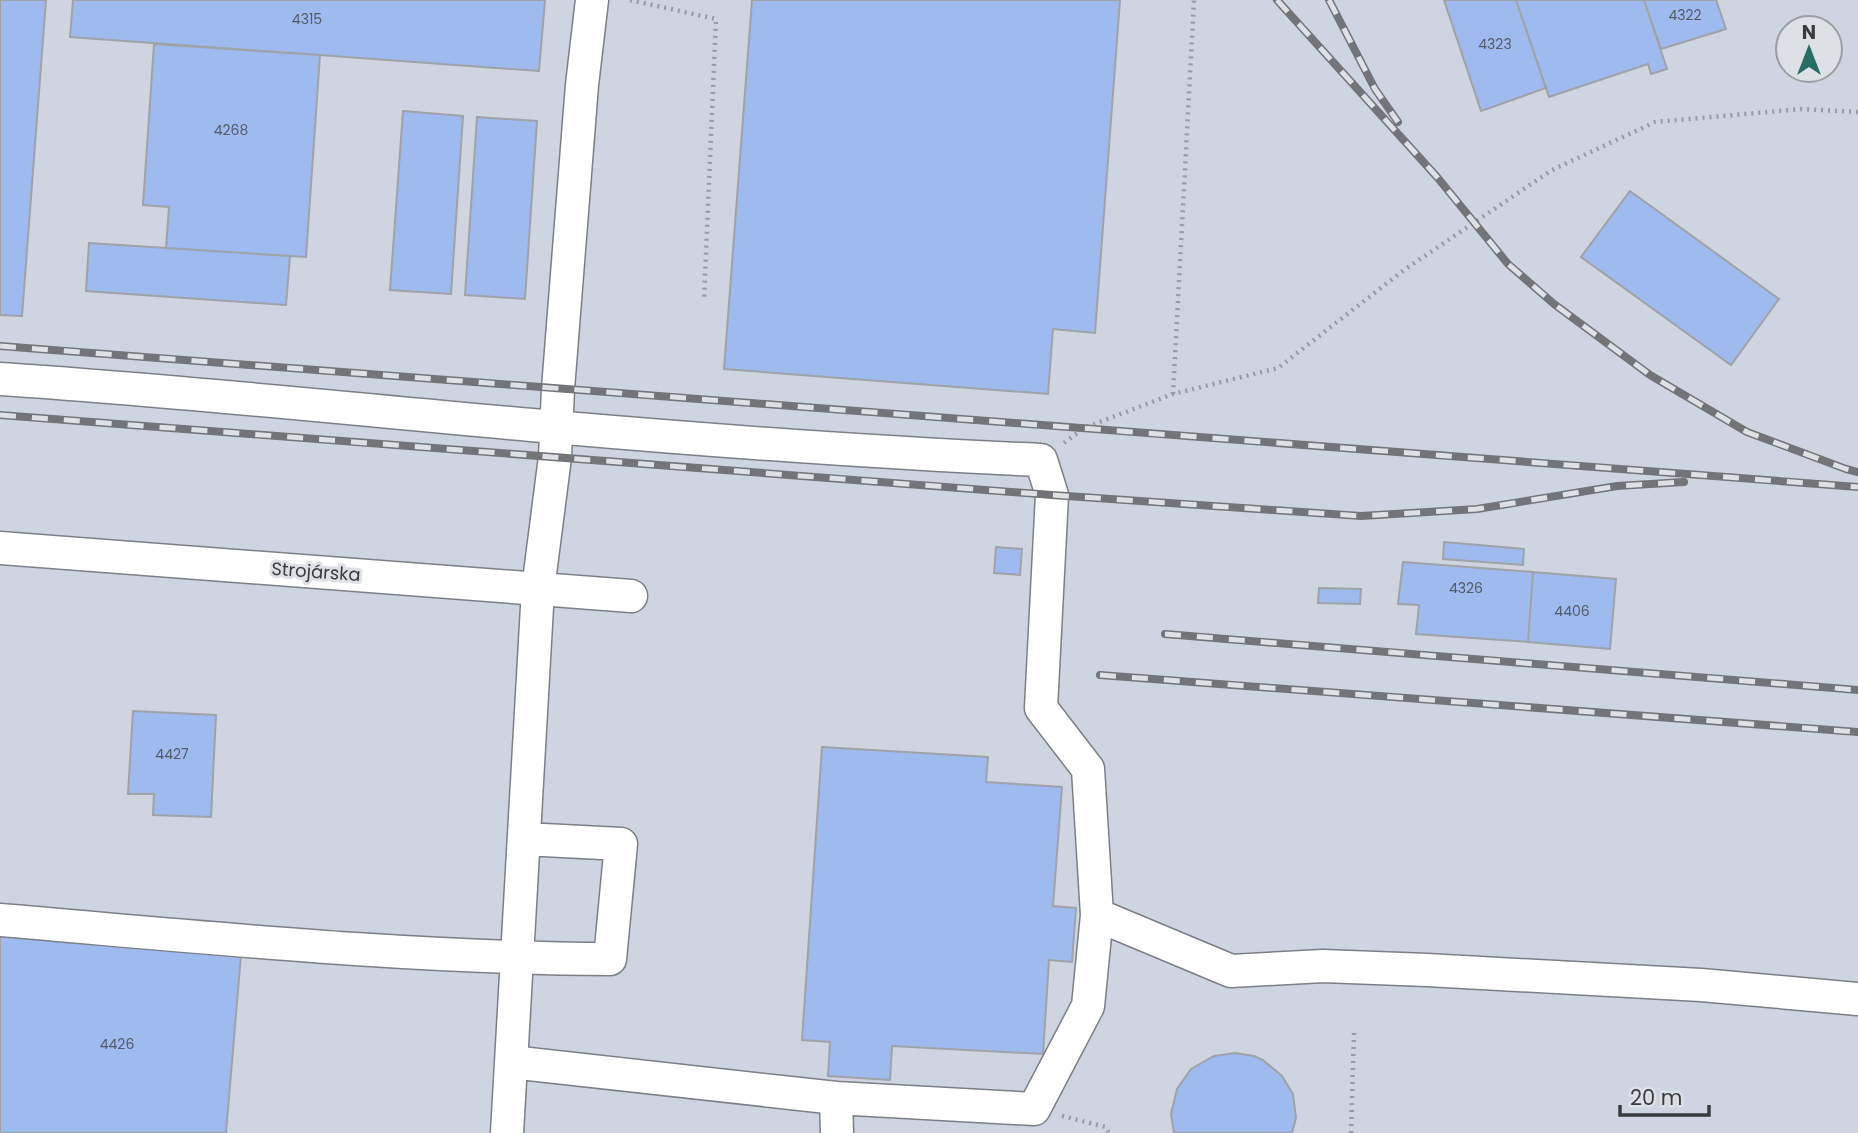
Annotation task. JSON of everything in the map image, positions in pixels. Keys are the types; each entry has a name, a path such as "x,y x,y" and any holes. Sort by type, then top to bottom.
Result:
{"street":[{"path":"507,1133 538,589 555,457 582,85 592,0"},
{"path":"0,379 118,387 556,427 925,455 1041,460 1052,495 1041,708 1088,769 1097,915 1088,1006 1034,1109 836,1098 511,1062"},
{"name":"Strojárska","path":"0,548 631,596"},
{"path":"0,919 237,940 517,958 610,959 621,844 524,839"},
{"path":"1097,915 1231,971 1323,966 1427,970 1701,985 1858,999"},
{"path":"836,1098 837,1133"}],"path":[{"path":"631,0 716,19 704,300"},
{"path":"1172,394 1194,0"},
{"path":"1041,460 1084,428 1172,394 1278,368 1404,270 1552,170 1655,122 1802,109 1858,112"},
{"path":"1352,1133 1354,1032"},
{"path":"1034,1109 1106,1127 1109,1133"}],"shaded area":[{"path":"0,0 1858,0 1858,1133 0,1133"}],"building":[{"path":"0,0 46,0 22,316 0,315"},
{"path":"73,0 545,0 539,71 70,37"},
{"path":"752,0 1120,0 1095,333 1053,329 1048,394 724,369"},
{"path":"1444,0 1516,0 1546,88 1481,111"},
{"path":"1516,0 1644,0 1667,69 1651,74 1648,64 1549,97"},
{"path":"1644,0 1716,0 1726,29 1661,49"},
{"path":"154,44 320,55 306,257 166,248 169,207 143,205"},
{"path":"403,111 463,116 451,294 390,290"},
{"path":"477,117 537,121 525,299 465,295"},
{"path":"1630,191 1779,299 1731,365 1581,257"},
{"path":"89,243 290,256 286,305 86,291"},
{"path":"1444,542 1524,549 1523,565 1443,559"},
{"path":"996,547 1022,549 1020,575 994,573"},
{"path":"1403,562 1533,572 1528,642 1416,634 1419,605 1398,604"},
{"path":"1533,572 1616,579 1610,649 1528,642"},
{"path":"1319,588 1361,589 1360,604 1318,603"},
{"path":"133,711 216,715 211,817 153,815 154,794 128,794"},
{"path":"822,747 988,757 986,782 1062,787 1053,906 1076,908 1072,962 1049,960 1043,1054 892,1046 890,1080 828,1076 830,1042 802,1040"},
{"path":"0,936 241,955 226,1133 0,1133"},
{"path":"1235,1053 1263,1060 1282,1076 1293,1094 1296,1118 1292,1133 1174,1133 1171,1114 1177,1089 1191,1069 1214,1056"}],"railway":[{"path":"1277,0 1437,177 1508,264 1554,304 1650,375 1747,432 1858,472"},
{"path":"1329,0 1375,89 1398,122"},
{"path":"0,346 1858,487"},
{"path":"0,415 1361,516 1477,509 1617,486 1684,482"},
{"path":"1165,634 1858,690"},
{"path":"1100,675 1858,732"}]}
